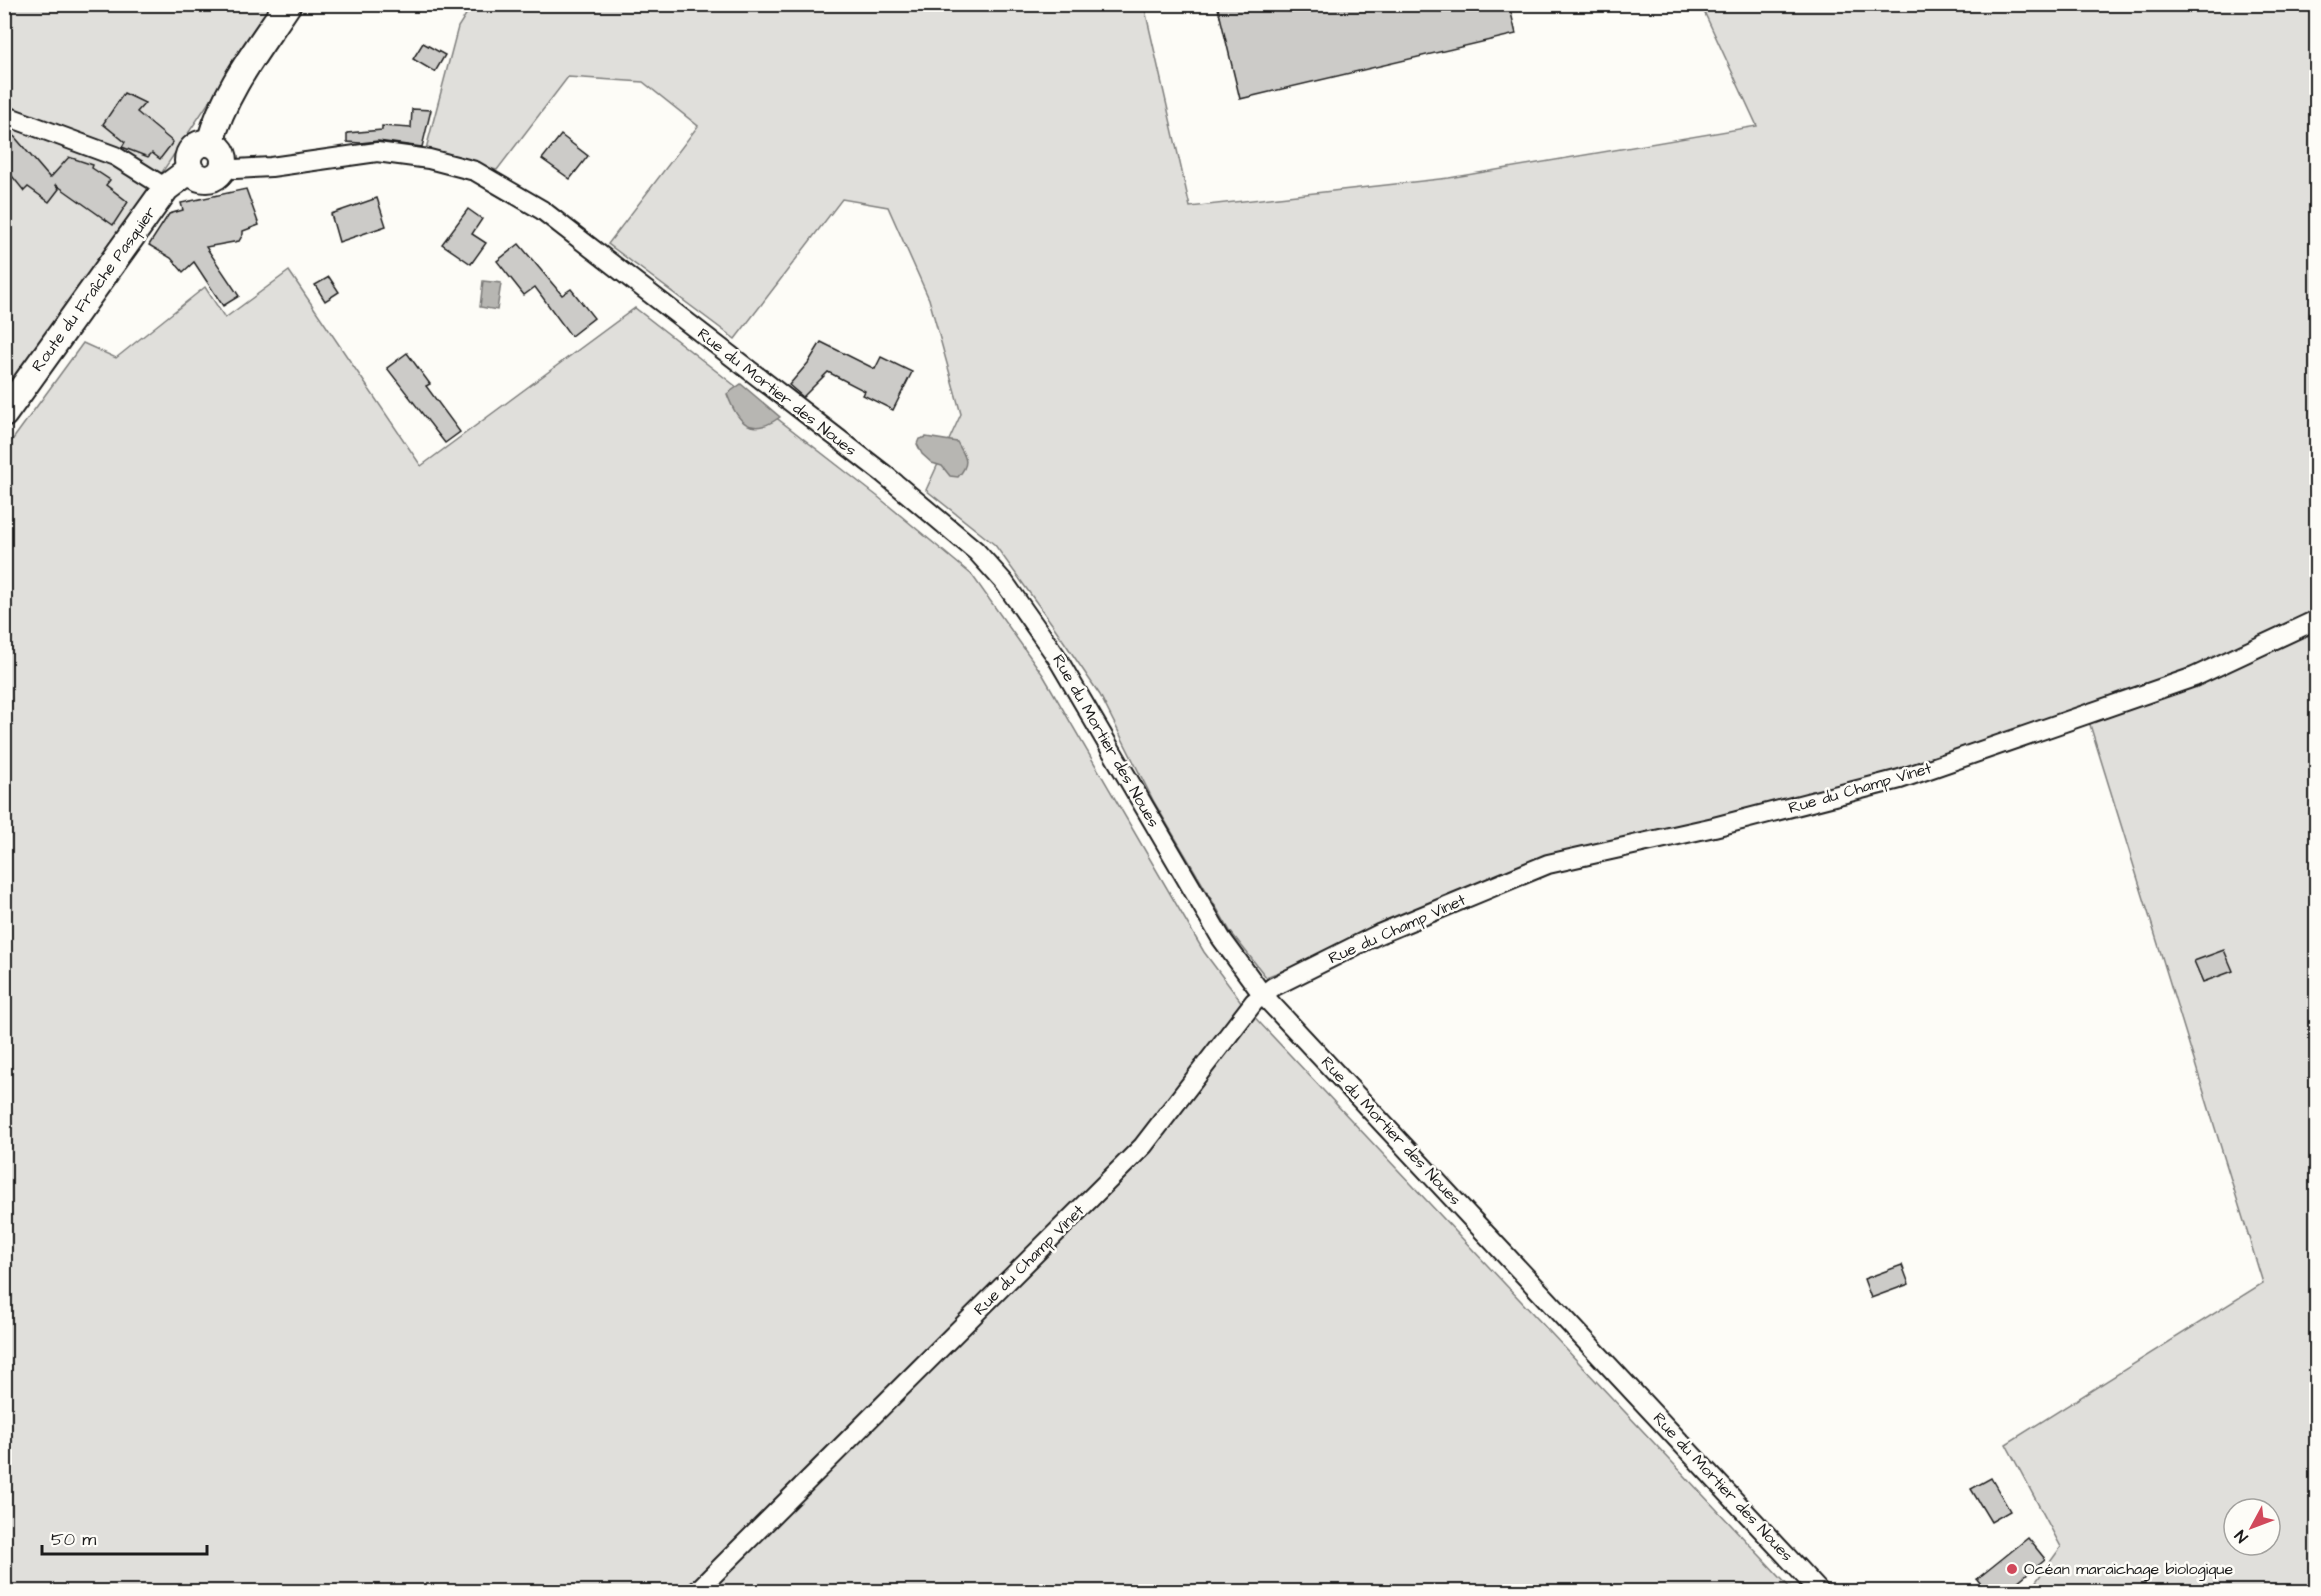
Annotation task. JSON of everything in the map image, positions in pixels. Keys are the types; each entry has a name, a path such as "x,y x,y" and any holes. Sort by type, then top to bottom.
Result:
{"main road":[{"path":"210,143 227,96 288,4"},
{"path":"202,142 210,143 222,152 224,166 220,173 212,178 204,179 196,176 190,170 189,153 194,146 202,142"},
{"name":"Route du Fraîche Pasquier","path":"4,414 166,188 190,170"}],"street":[{"path":"4,115 114,156 166,188"},
{"name":"Rue du Mortier des Noues","path":"224,166 235,169 271,167 377,152 429,159 476,171 542,210 884,474 976,551 1004,582 1056,656 1221,938 1262,994 1820,1592"},
{"name":"Rue du Champ Vinet","path":"696,1592 1143,1146 1262,994 1380,934 1548,864 1714,827 1900,780 2194,677 2316,620"}],"shaded area":[{"path":"5,5 274,5 5,407"},
{"path":"472,5 1144,5 1190,207 1449,178 1757,126 1701,5 2316,5 2316,1591 2029,1591 2061,1547 2006,1444 2263,1283 2087,715 1900,779 1548,864 1379,934 1266,977 1230,931 1154,802 1100,695 1052,624 995,545 926,490 961,414 929,299 888,207 842,199 735,339 608,244 698,126 643,82 568,77 497,170 426,149 458,27"},
{"path":"289,271 421,466 635,308 877,496 972,575 1043,675 1204,952 1245,1007 1793,1591 5,1592 5,450 83,343 116,358 205,287 225,318"},
{"path":"483,281 501,283 497,310 480,307"},
{"path":"741,384 780,417 770,423 753,427 740,419 727,394"},
{"path":"926,437 957,442 966,460 965,467 958,477 950,476 942,466 932,463 922,454 917,444 919,439"}],"building":[{"path":"1217,4 1509,4 1516,34 1240,99"},
{"path":"423,43 445,55 435,72 413,59"},
{"path":"124,93 145,103 137,112 173,142 160,159 152,153 148,157 122,147 125,142 103,124"},
{"path":"412,109 431,110 422,147 378,141 347,142 347,133 382,130 382,126 411,128"},
{"path":"13,135 50,178 69,157 93,165 92,168 110,180 106,185 128,202 113,225 55,184 59,189 49,202 28,187 24,191 4,166 4,147"},
{"path":"561,135 588,156 570,179 542,159"},
{"path":"246,189 259,225 243,231 239,241 206,247 239,296 223,306 194,262 183,272 171,258 149,245 169,214 183,210 181,203"},
{"path":"377,198 386,226 339,242 331,214"},
{"path":"468,209 482,219 472,234 486,243 471,264 442,244"},
{"path":"519,244 562,295 571,289 594,318 571,336 535,287 524,295 497,261"},
{"path":"329,277 339,292 325,301 315,285"},
{"path":"821,342 875,369 881,357 912,372 893,410 863,395 865,391 828,372 803,397 789,385 808,363"},
{"path":"407,353 430,384 426,386 460,432 445,443 387,368"},
{"path":"2224,950 2233,971 2203,982 2194,961"},
{"path":"1902,1265 1909,1284 1871,1298 1864,1279"},
{"path":"1991,1478 2010,1511 1991,1522 1971,1489"},
{"path":"2028,1538 2045,1559 2005,1592 1987,1592 1977,1579"}],"place":[{"name":"Océan maraichage biologique","path":"2012,1569"}]}
